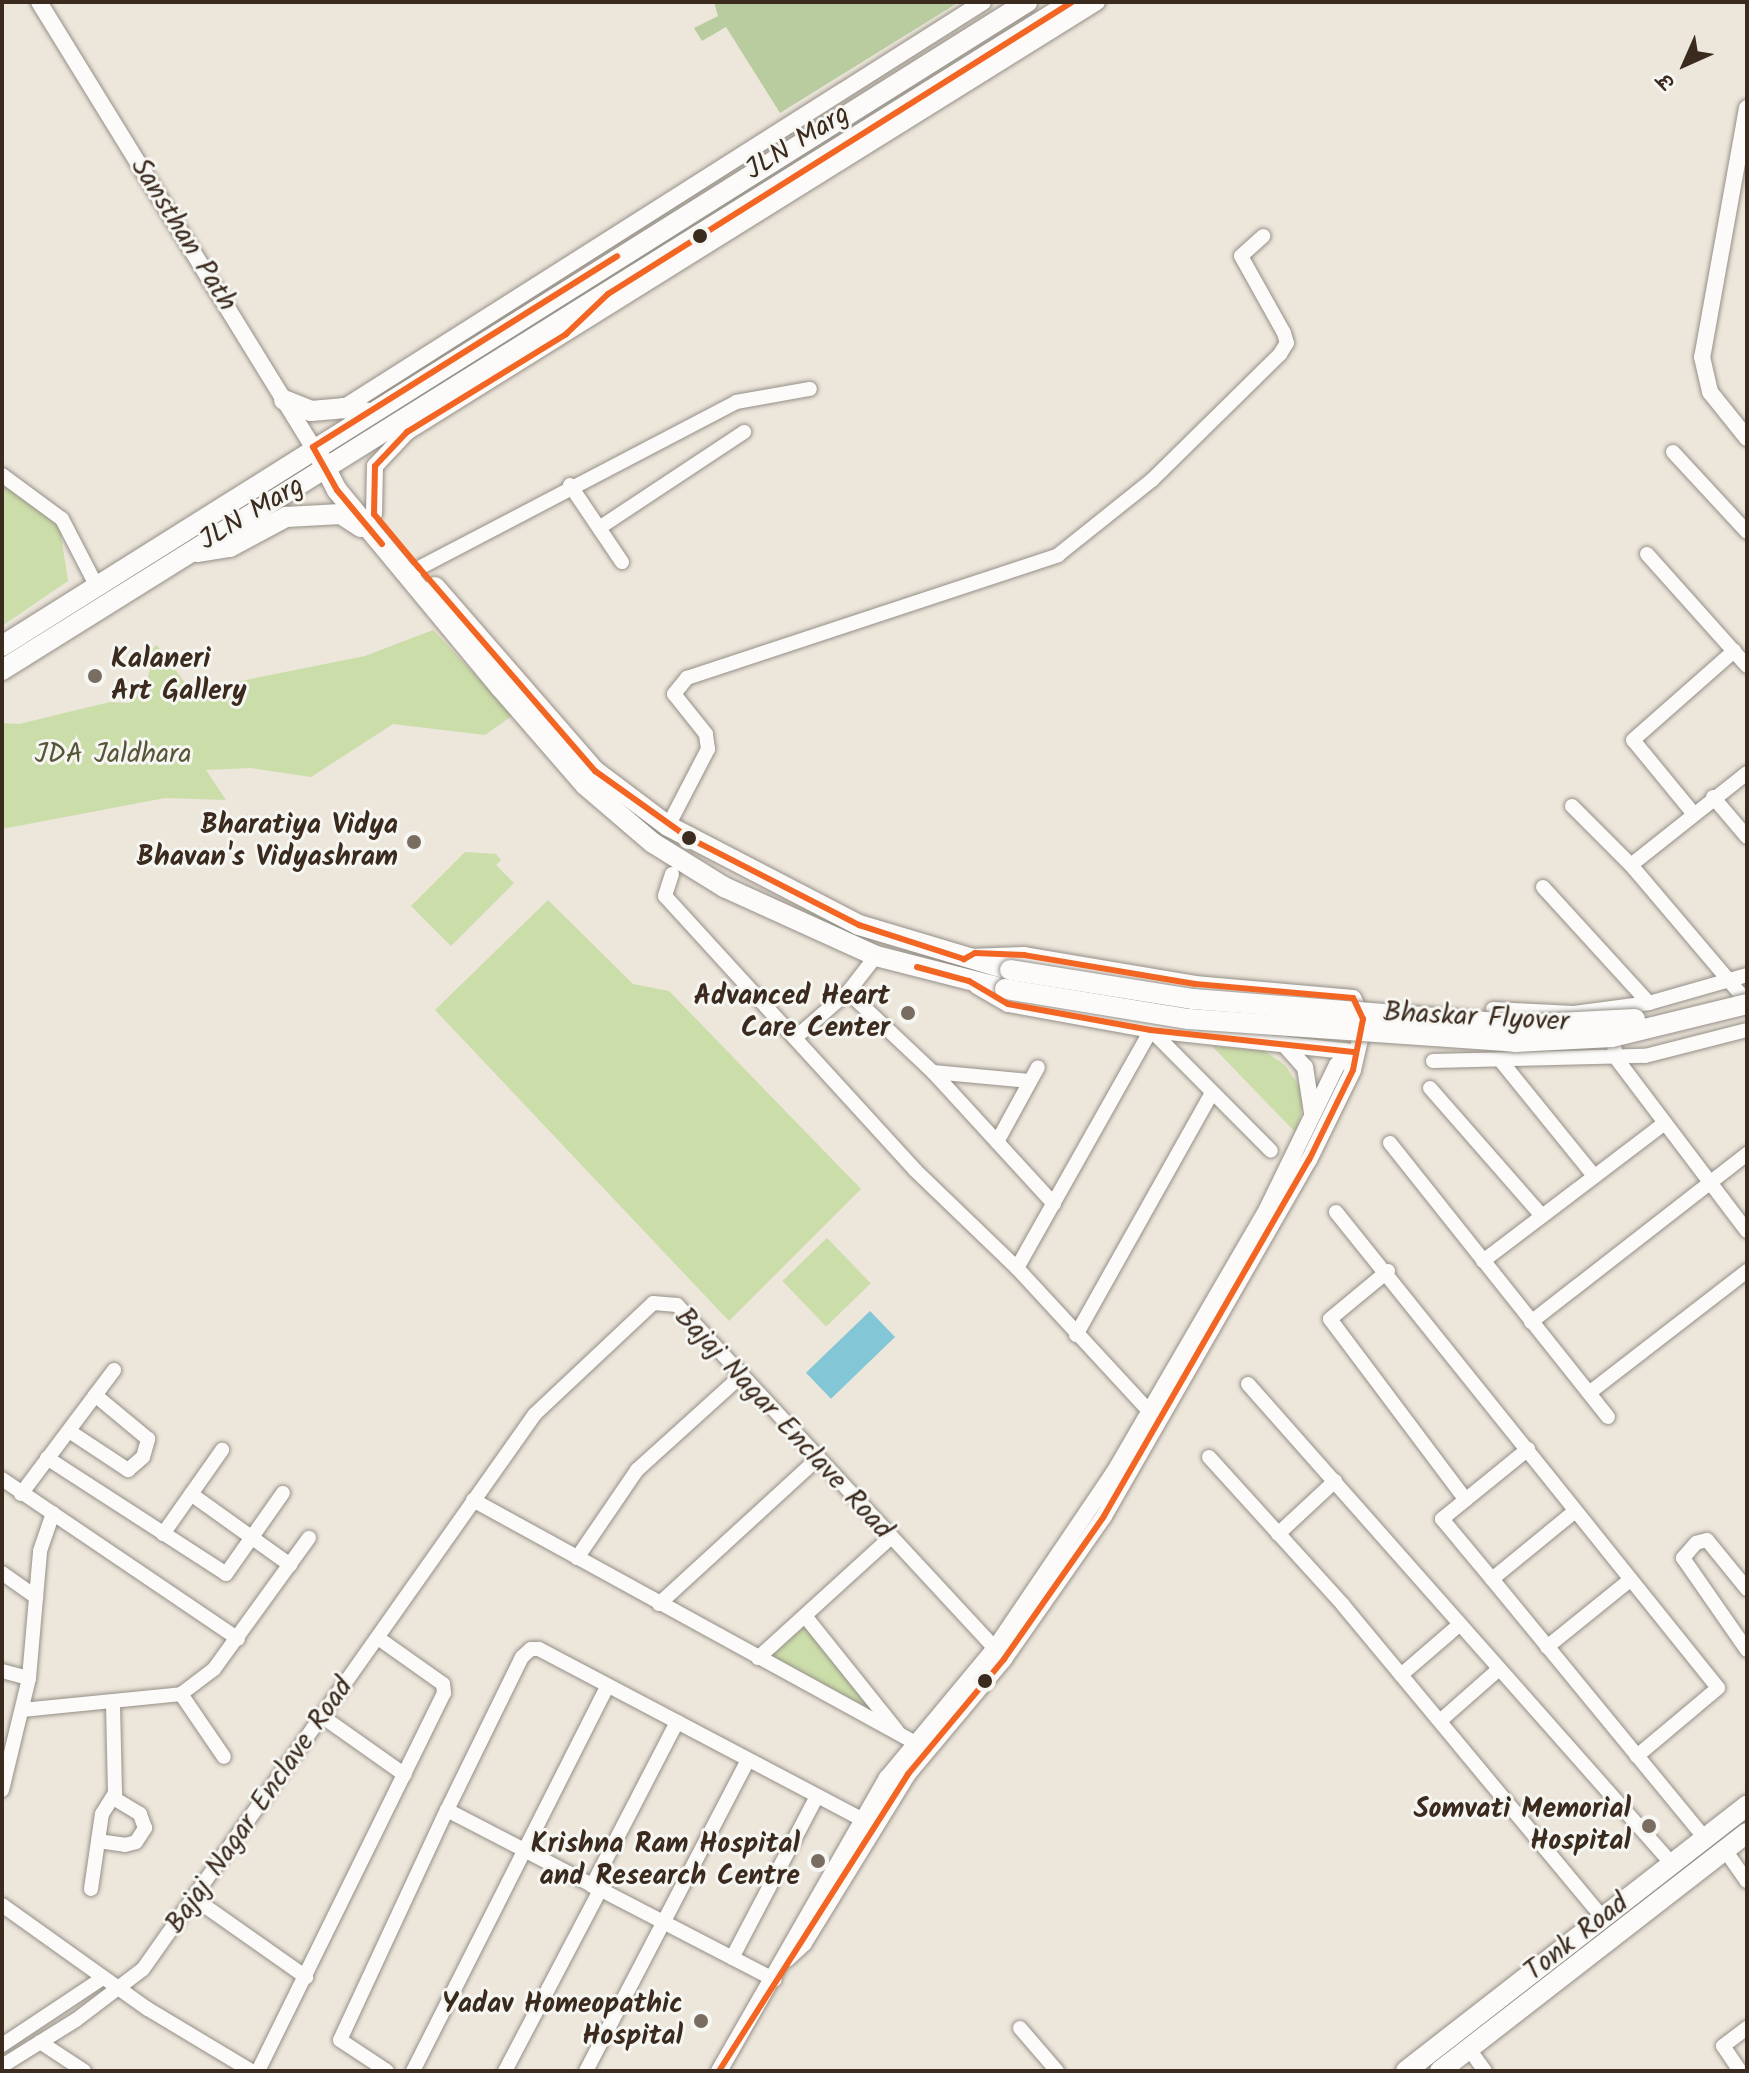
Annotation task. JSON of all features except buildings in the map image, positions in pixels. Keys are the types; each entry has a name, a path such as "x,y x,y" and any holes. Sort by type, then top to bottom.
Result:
{"main road":[{"name":"JLN Marg","path":"2,646 368,413 486,329 1027,2"},
{"name":"JLN Marg","path":"2,670 608,294 750,211 1072,2"},
{"path":"566,334 608,294"},
{"path":"284,400 311,411 343,408 368,413"},
{"path":"317,444 331,466 419,568 590,778"},
{"path":"331,466 337,490 590,778"},
{"path":"187,553 230,547 286,517 341,514 375,535"},
{"name":"Bhaskar Flyover","path":"590,778 668,826 843,918 964,959 1008,980 1189,1019 1515,1042 1612,1037 1747,1003"},
{"name":"Bhaskar Flyover","path":"590,778 653,843 724,887 876,956 969,981 1008,980 1193,999 1520,1025 1611,1023 1738,985"},
{"name":"Tonk Road","path":"1406,2071 1747,1806"},
{"name":"Tonk Road","path":"1440,2071 1747,1833"}],"street":[{"name":"Sansthan Path","path":"39,2 297,421 317,444"},
{"path":"343,408 486,329 983,2"},
{"path":"374,514 375,466 384,452 407,432 566,334 750,211 1097,2"},
{"path":"1747,108 1702,357 1710,392 1747,438"},
{"path":"668,826 708,749 706,734 674,694 687,678 1058,555 1152,480 1280,354 1287,343 1284,333 1241,256 1263,236"},
{"path":"419,568 570,485 736,402 810,389"},
{"path":"599,528 744,432"},
{"path":"1673,452 1747,532"},
{"path":"2,475 62,519 96,585"},
{"path":"570,485 622,562"},
{"path":"1647,554 1747,666"},
{"path":"1693,813 1633,740 1734,651"},
{"path":"1631,865 1747,773"},
{"path":"1713,797 1747,837"},
{"path":"1572,806 1631,865 1738,985 1747,1003"},
{"path":"672,874 665,896 915,1170 1017,1268 1149,1411"},
{"path":"1543,887 1649,1003"},
{"path":"719,2071 787,1959 811,1933 908,1774 1104,1516 1198,1359 1309,1160 1353,1070 1363,1019 1353,998 1205,985 1024,955 975,953 964,959"},
{"path":"795,1038 848,992 876,956"},
{"path":"1493,1009 1574,1013 1609,1009 1738,985 1747,975"},
{"path":"969,981 1008,1004 1151,1030 1355,1052"},
{"path":"848,992 933,1072 1054,1204"},
{"path":"1609,1009 1616,1058 1747,1231"},
{"path":"1017,1268 1151,1030"},
{"path":"1151,1030 1271,1151"},
{"path":"1433,1061 1645,1056 1747,1030"},
{"path":"1284,1044 1305,1067 1311,1122"},
{"path":"787,1959 793,1937 908,1739 999,1653 1149,1411 1267,1209 1337,1065 1355,1052"},
{"path":"1501,1061 1594,1176"},
{"path":"997,1142 1038,1067"},
{"path":"933,1072 1030,1081"},
{"path":"1430,1088 1542,1216"},
{"path":"1076,1335 1212,1093"},
{"path":"1483,1261 1665,1123"},
{"path":"1390,1143 1608,1417"},
{"path":"1531,1322 1747,1154"},
{"path":"1336,1212 1388,1271 1574,1512 1718,1688 1637,1756"},
{"path":"1388,1271 1330,1319 1466,1500"},
{"path":"1589,1393 1747,1271"},
{"name":"Bajaj Nagar Enclave Road","path":"2,2066 119,1989 143,1969 535,1414 653,1303 677,1305 999,1653"},
{"path":"21,1494 114,1370"},
{"path":"577,1558 637,1470 741,1376"},
{"path":"1248,1384 1672,1864"},
{"path":"69,1431 128,1470 143,1457 148,1439 95,1395"},
{"path":"1528,1449 1442,1519 1705,1838"},
{"path":"163,1534 222,1450"},
{"path":"1209,1457 1401,1675 1603,1918"},
{"path":"47,1458 226,1574 283,1493"},
{"path":"659,1604 817,1459"},
{"path":"2,1479 238,1639"},
{"path":"1278,1534 1335,1481"},
{"path":"191,1494 290,1565"},
{"path":"473,1500 908,1739"},
{"path":"1492,1579 1574,1512"},
{"path":"2,1790 29,1678 40,1551 53,1513"},
{"path":"22,1710 113,1704 181,1694 200,1683 238,1639 309,1538"},
{"path":"758,1658 890,1538"},
{"path":"1744,1640 1683,1558 1696,1543 1707,1540 1747,1589"},
{"path":"2,1573 36,1597"},
{"path":"1547,1647 1630,1580"},
{"path":"805,1616 908,1739"},
{"path":"1401,1675 1460,1624"},
{"path":"258,2071 405,1775 444,1688 378,1638"},
{"path":"387,2071 340,2040 447,1810 526,1652 539,1649 863,1820"},
{"path":"1440,1721 1499,1669"},
{"path":"2,1671 29,1678"},
{"path":"413,2071 522,1849 608,1685"},
{"path":"181,1694 224,1757"},
{"path":"91,1889 102,1814 113,1798 113,1704"},
{"path":"323,1717 405,1775"},
{"path":"505,2071 677,1722"},
{"path":"586,2071 748,1760"},
{"path":"732,1958 817,1796"},
{"path":"98,1841 125,1845 136,1842 145,1828 140,1814 113,1798"},
{"path":"447,1810 775,1980"},
{"path":"1725,1850 1747,1881"},
{"path":"195,1899 306,1977"},
{"path":"2,1905 119,1989 251,2071"},
{"path":"2,2045 103,1978"},
{"path":"1020,2028 1057,2071"},
{"path":"1740,2071 1723,2046 1747,2028"},
{"path":"40,2042 84,2071"},
{"path":"1469,2049 1485,2071"}],"green space":[{"path":"714,2 959,2 780,113 726,27 702,41 694,28 718,16"},
{"path":"2,484 39,505 60,529 68,581 2,626"},
{"name":"JDA Jaldhara","path":"433,630 513,715 485,735 393,724 311,777 251,768 206,770 226,800 165,798 2,829 2,723 19,724 110,702 130,703 148,677 151,665 145,654 157,645 191,691 365,656"},
{"path":"465,852 496,854 501,860 496,865 514,883 451,946 411,906"},
{"path":"548,900 633,984 669,991 861,1189 729,1321 435,1010"},
{"path":"1212,1046 1264,1051 1285,1065 1305,1095 1296,1133"},
{"path":"827,1238 871,1283 826,1326 782,1281"},
{"path":"805,1626 883,1716 771,1656"}],"water":[{"path":"870,1311 895,1337 831,1399 806,1373"}],"transit line":[{"path":"719,2071 908,1774 1004,1659 1104,1516 1309,1160 1353,1070 1363,1019 1353,998 1195,984 1024,955 975,953 964,959 859,925 689,838 595,771 419,568 374,514 375,466 407,432 566,334 608,294 1072,2"},
{"path":"382,544 337,490 313,447 617,256"},
{"path":"917,967 969,981 1008,1004 1151,1030 1355,1052"}],"place":[{"name":"Kalaneri Art Gallery","path":"95,676"},
{"name":"Bharatiya Vidya Bhavan's Vidyashram","path":"414,842"},
{"name":"Advanced Heart Care Center","path":"908,1013"},
{"name":"Somvati Memorial Hospital","path":"1649,1826"},
{"name":"Krishna Ram Hospital and Research Centre","path":"818,1861"},
{"name":"Yadav Homeopathic Hospital","path":"701,2021"}]}
